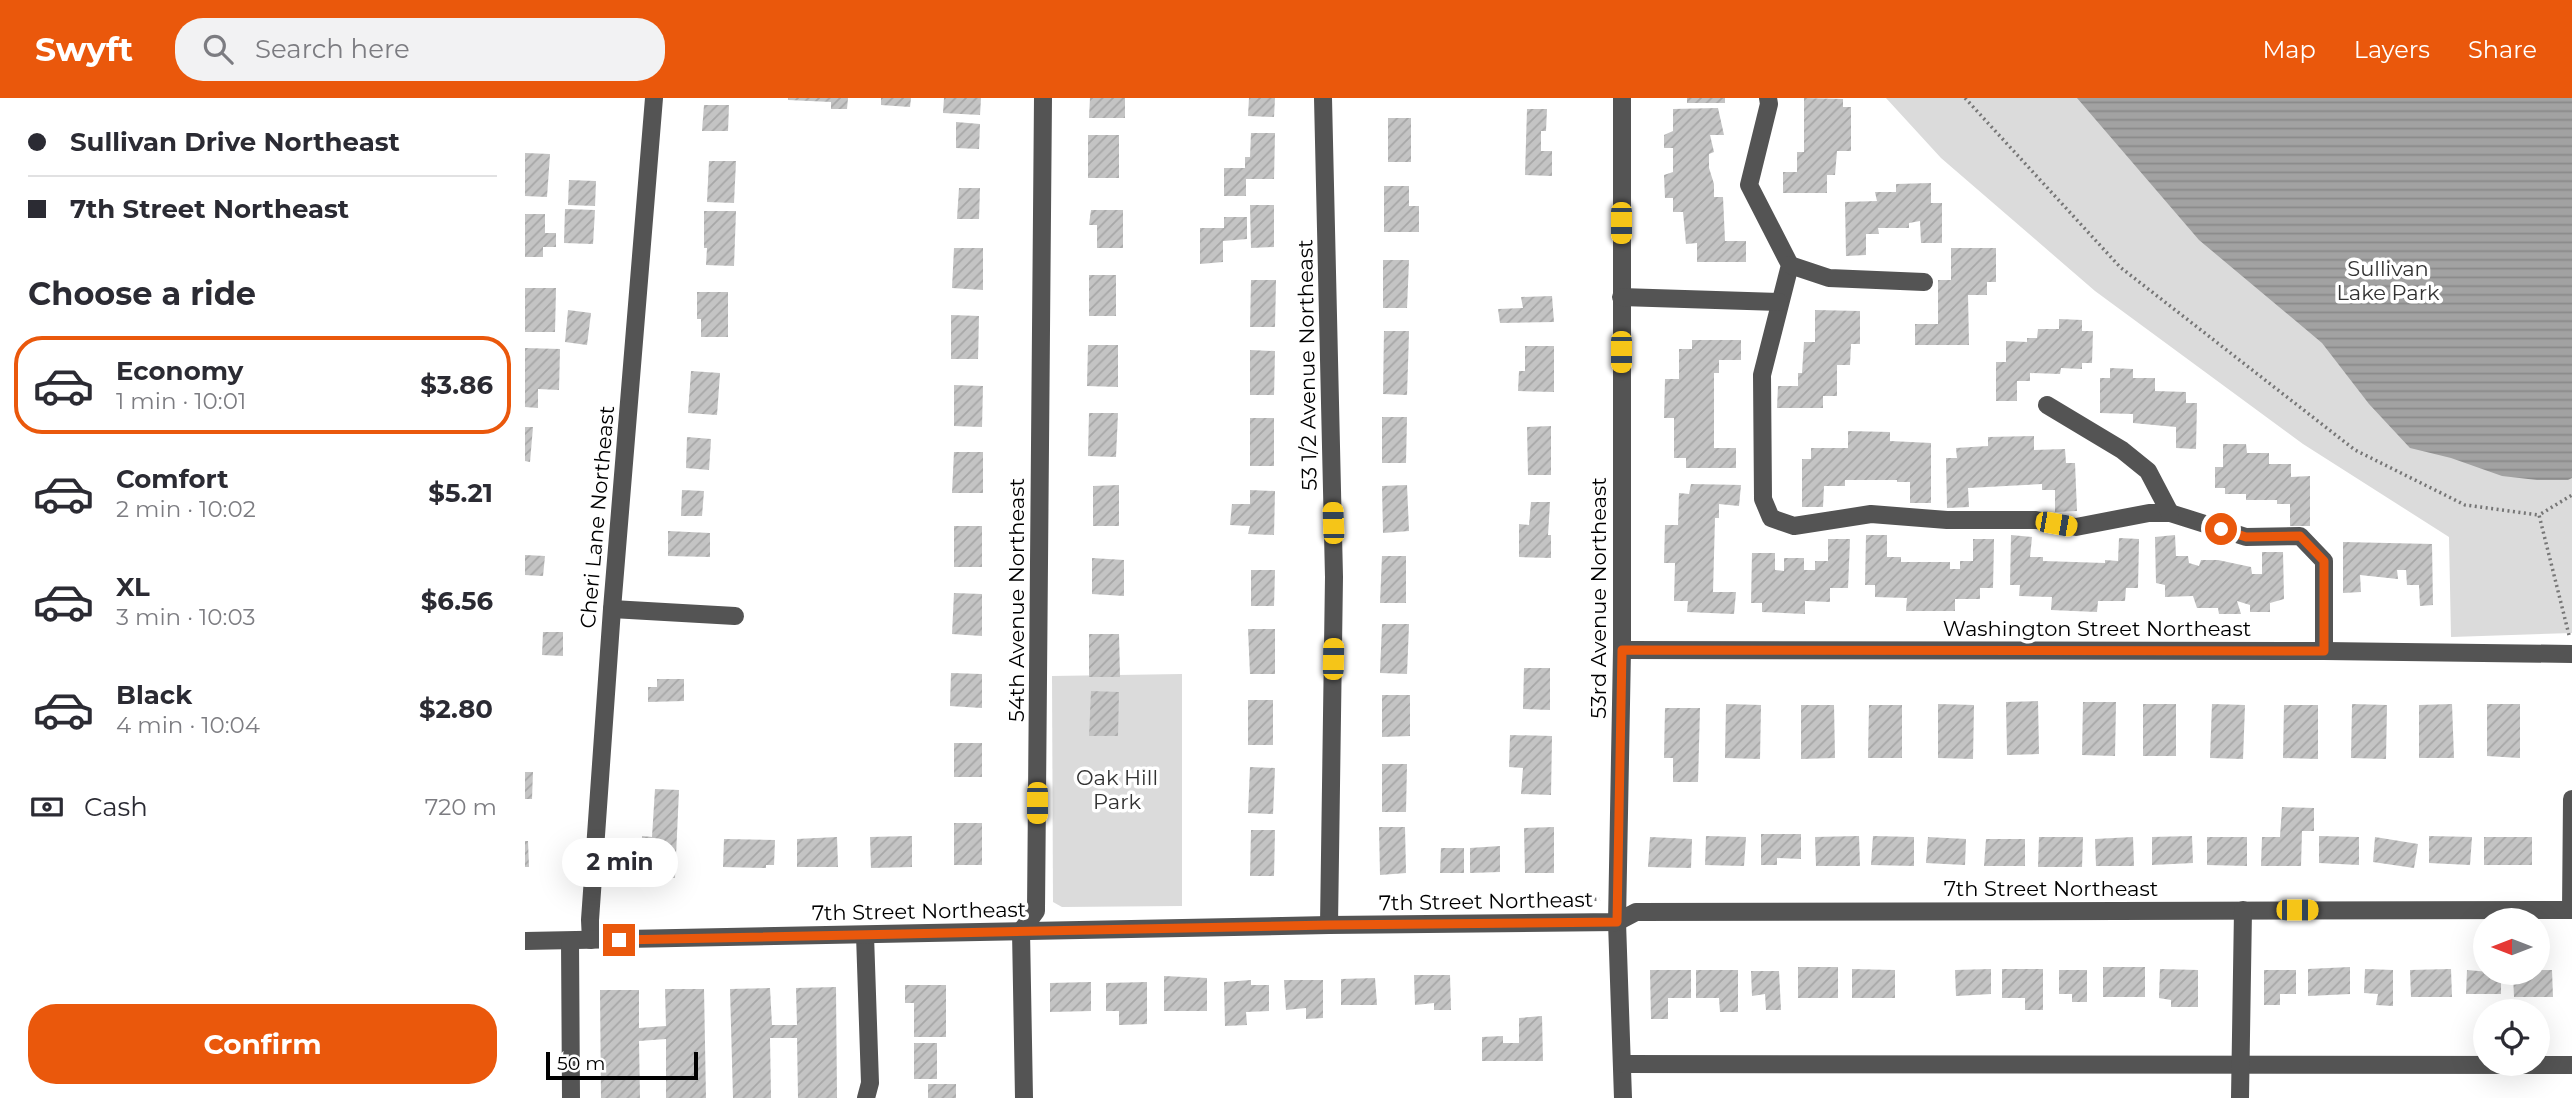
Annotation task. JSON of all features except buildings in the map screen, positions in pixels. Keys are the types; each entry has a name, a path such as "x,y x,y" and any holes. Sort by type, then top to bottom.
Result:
{"street":[{"name":"Cheri Lane Northeast","path":"591,940 590,920 612,609 654,98"},
{"name":"54th Avenue Northeast","path":"1024,1098 1021,932 1036,911 1043,98"},
{"name":"53 1/2 Avenue Northeast","path":"1323,98 1334,577 1329,925"},
{"name":"53rd Avenue Northeast","path":"1622,98 1622,650 1617,922 1623,1098"},
{"path":"1768,98 1769,104 1749,185 1790,265 1762,375 1763,499 1772,518 1794,526 1871,514 1947,520 2036,520 2076,527 2149,513 2170,513 2246,537 2300,536 2324,561 2324,651"},
{"path":"1790,265 1829,278 1924,282"},
{"path":"1621,297 1779,302"},
{"path":"2047,405 2122,450 2148,471 2170,513"},
{"path":"612,609 735,616"},
{"name":"Washington Street Northeast","path":"1622,650 2572,654"},
{"path":"2571,910 2572,799"},
{"path":"2240,1098 2243,910"},
{"name":"7th Street Northeast","path":"525,941 1617,922 1636,912 2571,910"},
{"path":"865,935 870,1083 866,1098"},
{"path":"570,941 571,1098"},
{"path":"1623,1064 2572,1065"}],"path":[{"path":"1965,98 2120,267 2355,450 2465,505 2539,515 2572,495"},
{"path":"2539,515 2572,647"}],"green space":[{"name":"Sullivan Lake Park","path":"1886,98 2572,98 2572,633 2451,637 2449,537 2303,444 2095,291 1941,158"},
{"name":"Oak Hill Park","path":"1182,674 1182,906 1062,907 1053,902 1052,676"}],"shaded area":[{"path":"2077,98 2572,98 2572,478 2537,480 2502,476 2451,458 2410,448 2369,404 2322,343 2199,240"}],"route":[{"path":"619,940 1329,925 1617,922 1622,650 2324,651 2324,561 2300,536 2246,537 2221,529"}]}
